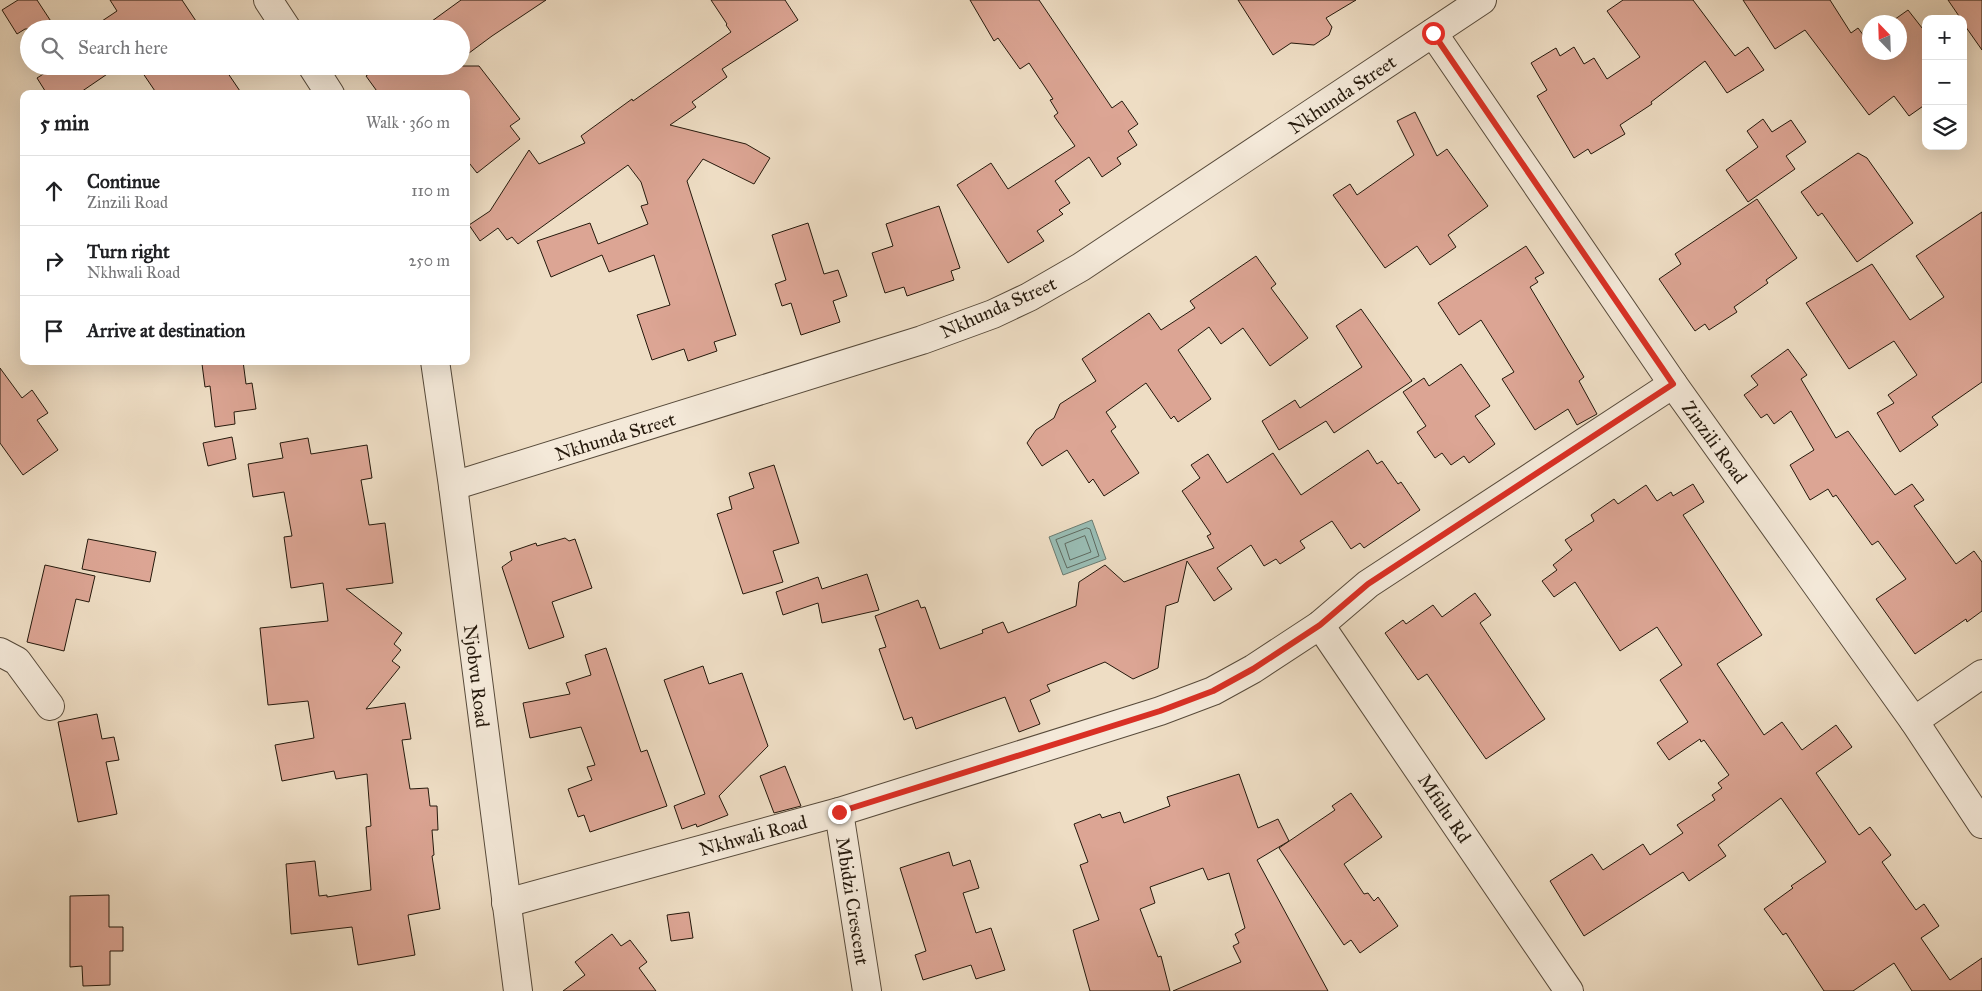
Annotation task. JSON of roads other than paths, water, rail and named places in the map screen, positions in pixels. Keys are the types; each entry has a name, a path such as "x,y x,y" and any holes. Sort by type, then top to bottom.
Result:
{"street":[{"path":"268,0 281,20"},
{"name":"Nkhunda Street","path":"453,486 922,340 1000,311 1059,281 1127,239 1482,0"},
{"name":"Zinzili Road","path":"1433,33 1673,384 1914,721 1982,824"},
{"path":"318,75 327,90"},
{"name":"Njobvu Road","path":"436,365 518,991"},
{"name":"Nkhwali Road","path":"506,903 839,812 1160,711 1213,691 1253,669 1320,625 1368,584 1673,384"},
{"name":"Mfulu Rd","path":"1320,625 1569,991"},
{"path":"0,652 17,661 50,706"},
{"path":"1914,721 1982,674"},
{"name":"Mbidzi Crescent","path":"839,812 867,991"}],"water":[{"path":"1092,520 1106,559 1063,575 1049,537"}]}
